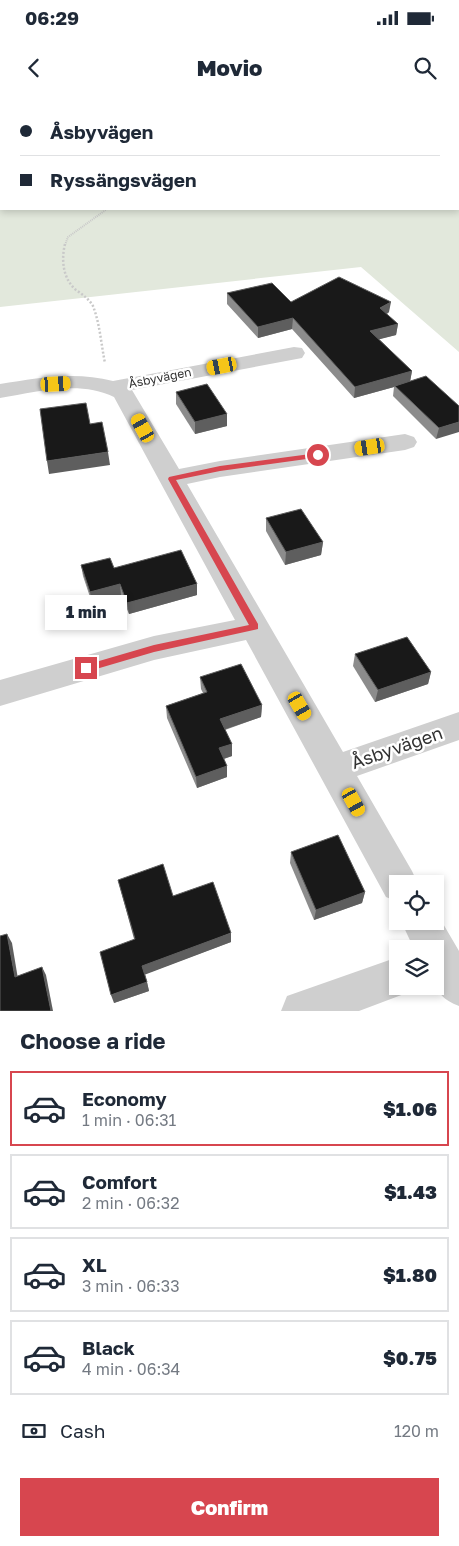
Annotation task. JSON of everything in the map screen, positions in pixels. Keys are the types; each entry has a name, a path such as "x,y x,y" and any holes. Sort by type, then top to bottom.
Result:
{"street":[{"name":"Åsbyvägen","path":"106,385 294,353"},
{"name":"Åsbyvägen","path":"0,390 87,382 106,385 123,393 395,875"},
{"path":"172,479 220,468 404,442"},
{"path":"0,693 154,648 255,627"},
{"name":"Åsbyvägen","path":"336,769 459,726"},
{"path":"425,930 445,970"},
{"path":"302,1011 389,980"}],"path":[{"path":"106,210 68,238 65,243 63,256 66,276 73,287 88,300 95,316 106,372 106,385"}],"shaded area":[{"path":"0,210 459,210 459,352 361,267 0,307"}],"building":[{"path":"339,277 391,302 380,308 398,324 370,331 412,371 355,387 293,318 258,327 227,293 272,283 291,302"},
{"path":"426,376 459,406 459,422 439,428 395,386"},
{"path":"207,384 227,414 195,422 176,392"},
{"path":"86,403 90,424 102,422 108,452 47,461 40,409"},
{"path":"301,509 323,542 286,552 266,518"},
{"path":"181,550 197,584 127,603 120,584 90,592 81,565 110,558 114,568"},
{"path":"407,637 431,672 378,690 355,654"},
{"path":"241,664 262,705 220,719 232,744 219,748 227,766 196,777 166,706 207,692 200,677"},
{"path":"338,835 365,892 316,910 291,852"},
{"path":"163,864 173,896 213,882 231,933 142,966 147,982 111,995 100,952 135,939 118,880"},
{"path":"7,934 15,977 42,967 51,1011 0,1011 0,936"}],"route":[{"path":"86,668 154,648 255,627 172,479 220,468 318,455"}]}
